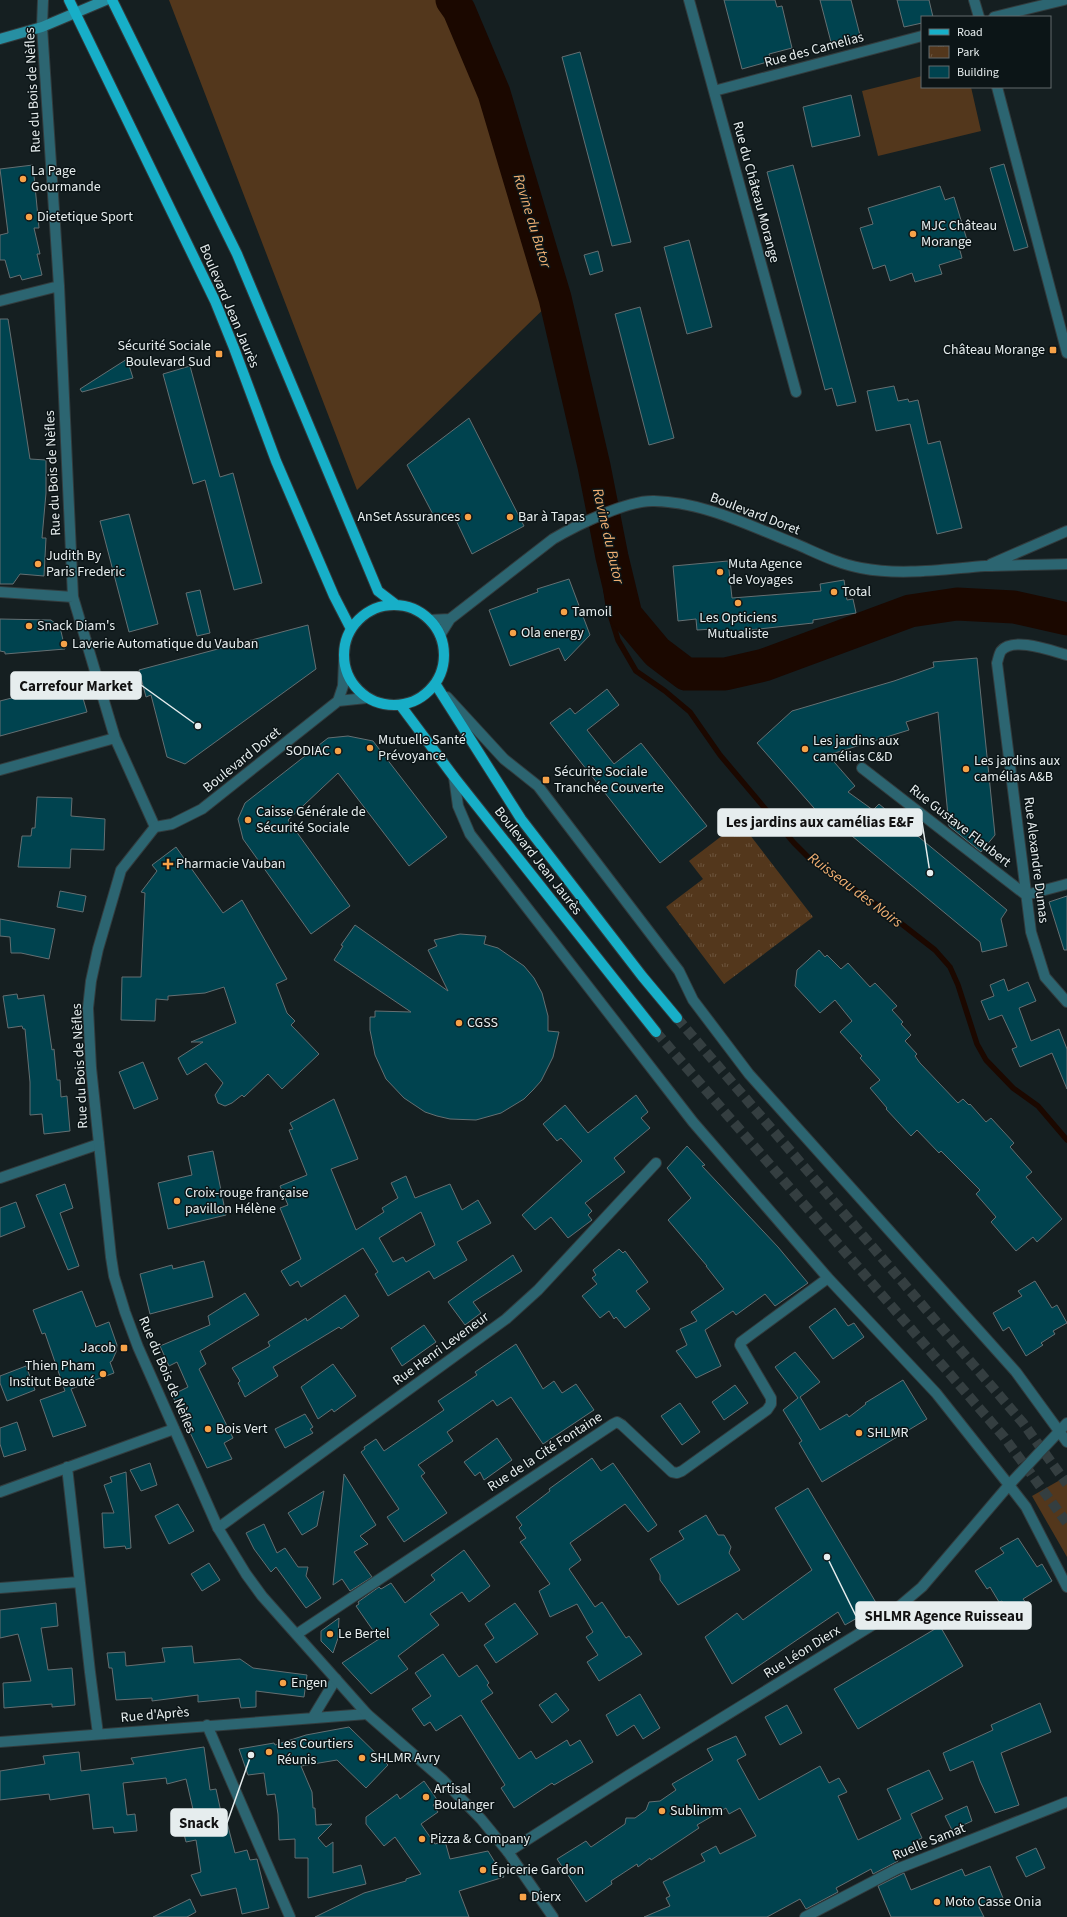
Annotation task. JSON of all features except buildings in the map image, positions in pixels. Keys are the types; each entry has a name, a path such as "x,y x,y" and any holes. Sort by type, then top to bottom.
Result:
{"main road":[{"name":"Boulevard Jean Jaurès","path":"69,0 215,301 276,461 334,596 351,629"},
{"path":"0,38 42,27 106,0"},
{"name":"Boulevard Jean Jaurès","path":"112,0 238,254 378,591 395,604 424,614 438,629 445,655 442,672 436,685 424,697 401,706 385,706 366,698 354,686 344,661 345,642 351,629 368,611 395,604"},
{"name":"Boulevard Jean Jaurès","path":"436,685 521,819 642,976 677,1018"},
{"name":"Boulevard Jean Jaurès","path":"401,706 454,777 656,1032"}],"street":[{"name":"Rue du Bois de Nèfles","path":"43,0 42,27 59,286 73,597 115,738 155,827 122,870 98,949 91,981 88,1008 91,1068 114,1276 138,1347 174,1429 218,1528 246,1574 262,1596 367,1714 442,1779 481,1819 508,1852 554,1917"},
{"name":"Rue du Château Morange","path":"689,0 796,392"},
{"path":"974,0 979,16"},
{"path":"998,16 1064,0"},
{"name":"Rue des Camelias","path":"714,91 921,36"},
{"path":"997,88 1067,354"},
{"path":"0,301 59,286"},
{"name":"Boulevard Doret","path":"440,635 450,619 553,539 571,528 633,504 654,501 682,504 720,514 832,560 861,568 896,571 986,566 1067,564"},
{"name":"Boulevard Doret","path":"986,566 1067,531"},
{"path":"0,592 73,597"},
{"path":"430,620 450,619"},
{"name":"Rue Alexandre Dumas","path":"1067,655 1038,647 1007,646 1001,652 997,663 1031,932 1045,977 1067,1002"},
{"path":"344,661 343,686 338,701 366,698"},
{"path":"436,685 504,759 538,786 679,971 693,1000 749,1074 1016,1372 1067,1442"},
{"name":"Boulevard Doret","path":"155,827 172,824 202,809 338,701"},
{"path":"0,770 115,738"},
{"name":"Rue Gustave Flaubert","path":"862,768 1026,896"},
{"path":"454,777 458,806 470,834 693,1122 828,1278 936,1393 1009,1485 1026,1507 1067,1587"},
{"path":"1026,896 1067,884"},
{"path":"0,1178 99,1144"},
{"name":"Rue Henri Leveneur","path":"218,1528 506,1319 538,1290 656,1163"},
{"name":"Rue de la Cité Fontaine","path":"297,1634 613,1424 618,1422 622,1425 672,1472 677,1473 682,1471 767,1410 771,1404 771,1398 740,1345 740,1342 828,1278"},
{"name":"Rue Léon Dierx","path":"508,1852 629,1775 889,1615 922,1587 1009,1485 1067,1423"},
{"path":"0,1492 174,1429"},
{"path":"67,1467 79,1582 98,1734"},
{"path":"0,1588 79,1582"},
{"path":"313,1717 336,1680"},
{"name":"Rue d'Après","path":"0,1742 367,1714"},
{"path":"207,1726 290,1917"},
{"name":"Ruelle Samat","path":"805,1917 898,1869 1067,1802"}],"green space":[{"path":"169,0 452,0 459,10 494,93 555,298 357,490"},
{"path":"921,76 921,88 971,88 981,131 878,156 862,91"},
{"path":"740,822 813,917 724,984 666,907 703,879 689,861"},
{"path":"1067,1476 1067,1557 1032,1496"}],"waterway":[{"name":"Ravine du Butor","path":"452,0 459,10 494,93 555,298 594,466 612,557 626,615 657,652 686,674 725,674 764,665 910,611 957,604 1014,607 1067,619"},
{"name":"Ruisseau des Noirs","path":"612,557 606,591 609,611 618,640 636,671 665,691 690,712 720,755 794,843 809,858 880,907 935,950 950,967 958,985 977,1044 986,1060 1013,1088 1038,1106 1067,1140"}],"tunnel":[{"path":"677,1018 1023,1423 1067,1484"},
{"path":"656,1032 1004,1437 1067,1523"}],"place":[{"name":"La Page Gourmande","path":"23,179"},
{"name":"Dietetique Sport","path":"29,217"},
{"name":"MJC Château Morange","path":"913,234"},
{"name":"Château Morange","path":"1053,350"},
{"name":"Sécurité Sociale Boulevard Sud","path":"219,354"},
{"name":"AnSet Assurances","path":"468,517"},
{"name":"Bar à Tapas","path":"510,517"},
{"name":"Judith By Paris Frederic","path":"38,564"},
{"name":"Muta Agence de Voyages","path":"720,572"},
{"name":"Total","path":"834,592"},
{"name":"Les Opticiens Mutualiste","path":"738,603"},
{"name":"Tamoil","path":"564,612"},
{"name":"Snack Diam's","path":"29,626"},
{"name":"Ola energy","path":"513,633"},
{"name":"Laverie Automatique du Vauban","path":"64,644"},
{"name":"Carrefour Market","path":"198,726"},
{"name":"Mutuelle Santé Prévoyance","path":"370,748"},
{"name":"Les jardins aux camélias C&D","path":"805,749"},
{"name":"SODIAC","path":"338,751"},
{"name":"Les jardins aux camélias A&B","path":"966,769"},
{"name":"Sécurite Sociale Tranchée Couverte","path":"546,780"},
{"name":"Caisse Générale de Sécurité Sociale","path":"248,820"},
{"name":"Pharmacie Vauban","path":"168,864"},
{"name":"Les jardins aux camélias E&F","path":"930,873"},
{"name":"CGSS","path":"459,1023"},
{"name":"Croix-rouge française pavillon Hélène","path":"177,1201"},
{"name":"Jacob","path":"124,1348"},
{"name":"Thien Pham Institut Beauté","path":"103,1374"},
{"name":"Bois Vert","path":"208,1429"},
{"name":"SHLMR","path":"859,1433"},
{"name":"SHLMR Agence Ruisseau","path":"827,1557"},
{"name":"Le Bertel","path":"330,1634"},
{"name":"Engen","path":"283,1683"},
{"name":"Les Courtiers Réunis","path":"269,1752"},
{"name":"Snack","path":"251,1755"},
{"name":"SHLMR Avry","path":"362,1758"},
{"name":"Artisal Boulanger","path":"426,1797"},
{"name":"Sublimm","path":"662,1811"},
{"name":"Pizza & Company","path":"422,1839"},
{"name":"Épicerie Gardon","path":"483,1870"},
{"name":"Dierx","path":"523,1897"},
{"name":"Moto Casse Onia","path":"937,1902"}]}
